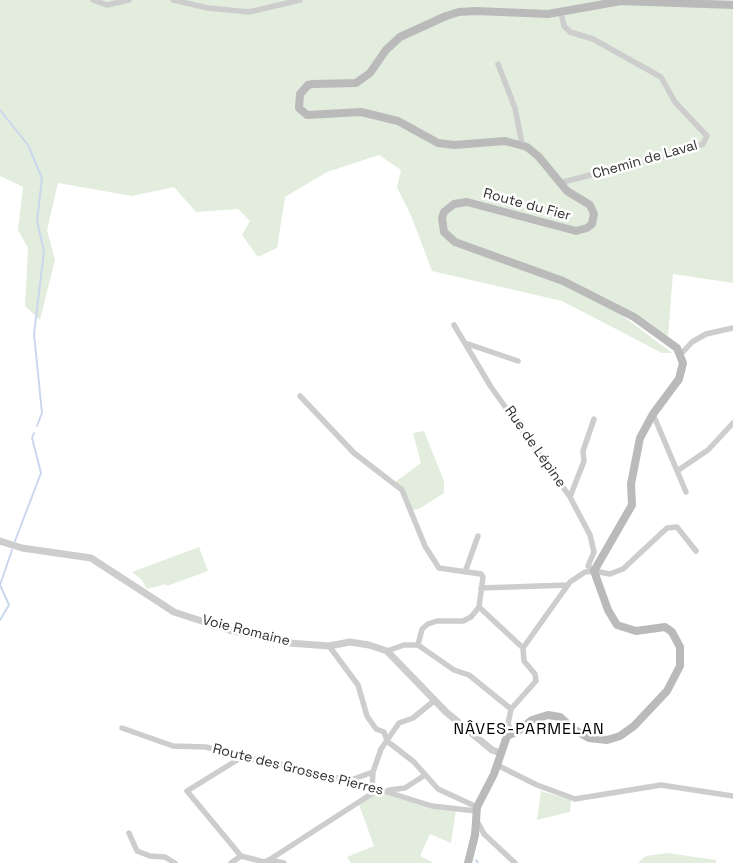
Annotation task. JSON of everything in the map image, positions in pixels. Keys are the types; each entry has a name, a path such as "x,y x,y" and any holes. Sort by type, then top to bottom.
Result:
{"main road":[{"path":"522,144 505,141 454,145 438,143 387,118 361,112 307,115 299,108 298,102 300,94 308,85 346,84 364,79 392,44 400,37 446,16 476,11 561,13 606,2 621,1 733,5"},
{"name":"Route du Fier","path":"522,144 539,157 567,192 585,201 593,209 594,218 587,228 576,231 467,202 454,204 444,212 442,218 444,232 455,242 563,280 634,317 681,354"},
{"path":"468,863 475,835 476,812 497,765 504,739 532,720 548,715 560,717 573,730 588,738 601,740 615,738 629,731 649,711 667,691 680,666 680,647 672,632 665,627 636,631 617,626 608,610 594,571 632,505 632,484 640,438 653,414 679,379 683,362 681,354"}],"street":[{"path":"93,0 107,5 129,0"},
{"path":"173,0 208,8 249,12 300,0"},
{"name":"Chemin de Laval","path":"559,183 692,148 703,144 707,136 675,102 661,77 593,39 570,32 564,26 561,13"},
{"path":"498,64 515,108 522,144"},
{"name":"Rue de Lépine","path":"454,325 491,387 570,497 590,535 594,552 588,566 594,571"},
{"path":"681,354 692,342 706,334 733,328"},
{"path":"465,343 518,361"},
{"path":"300,396 354,454 402,490 425,546 439,568 481,574 483,577 479,607 472,617 463,621 437,621 428,624 422,628 418,645"},
{"path":"653,414 686,492"},
{"path":"570,497 584,461 583,451 594,419"},
{"path":"677,471 708,450 733,423"},
{"path":"513,733 508,724 511,709 536,681 536,674 524,661 523,648 568,585 585,572 594,571 610,574 623,569 667,528 677,527 696,551"},
{"path":"465,572 478,536"},
{"name":"Voie Romaine","path":"0,541 22,548 91,558 174,612 229,630 289,643 329,646 350,642 369,645 387,651"},
{"path":"481,588 568,585"},
{"path":"479,607 523,648"},
{"path":"500,753 492,750 434,700 387,651 404,645 418,645 454,670 469,675 511,709"},
{"path":"329,646 358,685 367,716 376,729 384,732 387,741 407,756 438,789 476,812 481,832 515,863"},
{"path":"372,787 373,772 381,749 399,723 413,718 434,700"},
{"name":"Route des Grosses Pierres","path":"122,728 173,746 206,747 242,757 280,764 303,772 348,780 432,806 476,812"},
{"path":"242,757 187,792 241,856 266,862 284,863"},
{"path":"497,765 537,785 575,800 661,785 733,796"},
{"path":"348,780 357,779 373,772"},
{"path":"266,862 382,790 405,788 425,775"},
{"path":"129,834 137,851 150,856 165,857 175,863"},
{"path":"231,863 241,856"}],"green space":[{"path":"0,0 733,0 733,283 673,274 668,336 625,310 623,316 672,353 662,353 562,301 432,271 412,218 397,187 401,170 379,155 327,172 285,197 277,248 258,257 242,235 250,221 238,209 196,212 174,187 132,196 58,183 47,230 55,260 40,320 25,306 28,248 18,230 23,187 0,176"},
{"path":"424,431 444,481 444,493 419,509 410,510 402,490 394,483 421,463 413,433"},
{"path":"199,547 208,571 167,586 166,584 147,589 142,580 132,572"},
{"path":"541,791 571,800 570,812 537,820"},
{"path":"381,792 456,810 451,843 430,834 420,856 434,863 351,863 347,857 374,846 358,802"},
{"path":"667,853 716,860 716,863 638,863 646,856"}],"waterway":[{"path":"0,110 28,145 42,178 37,221 44,251 34,334 42,413 37,426"},
{"path":"15,541 41,473 32,438 34,433"},
{"path":"0,620 9,605 0,585 12,550"}],"district":[{"name":"NÂVES-PARMELAN","path":"529,730"}]}
